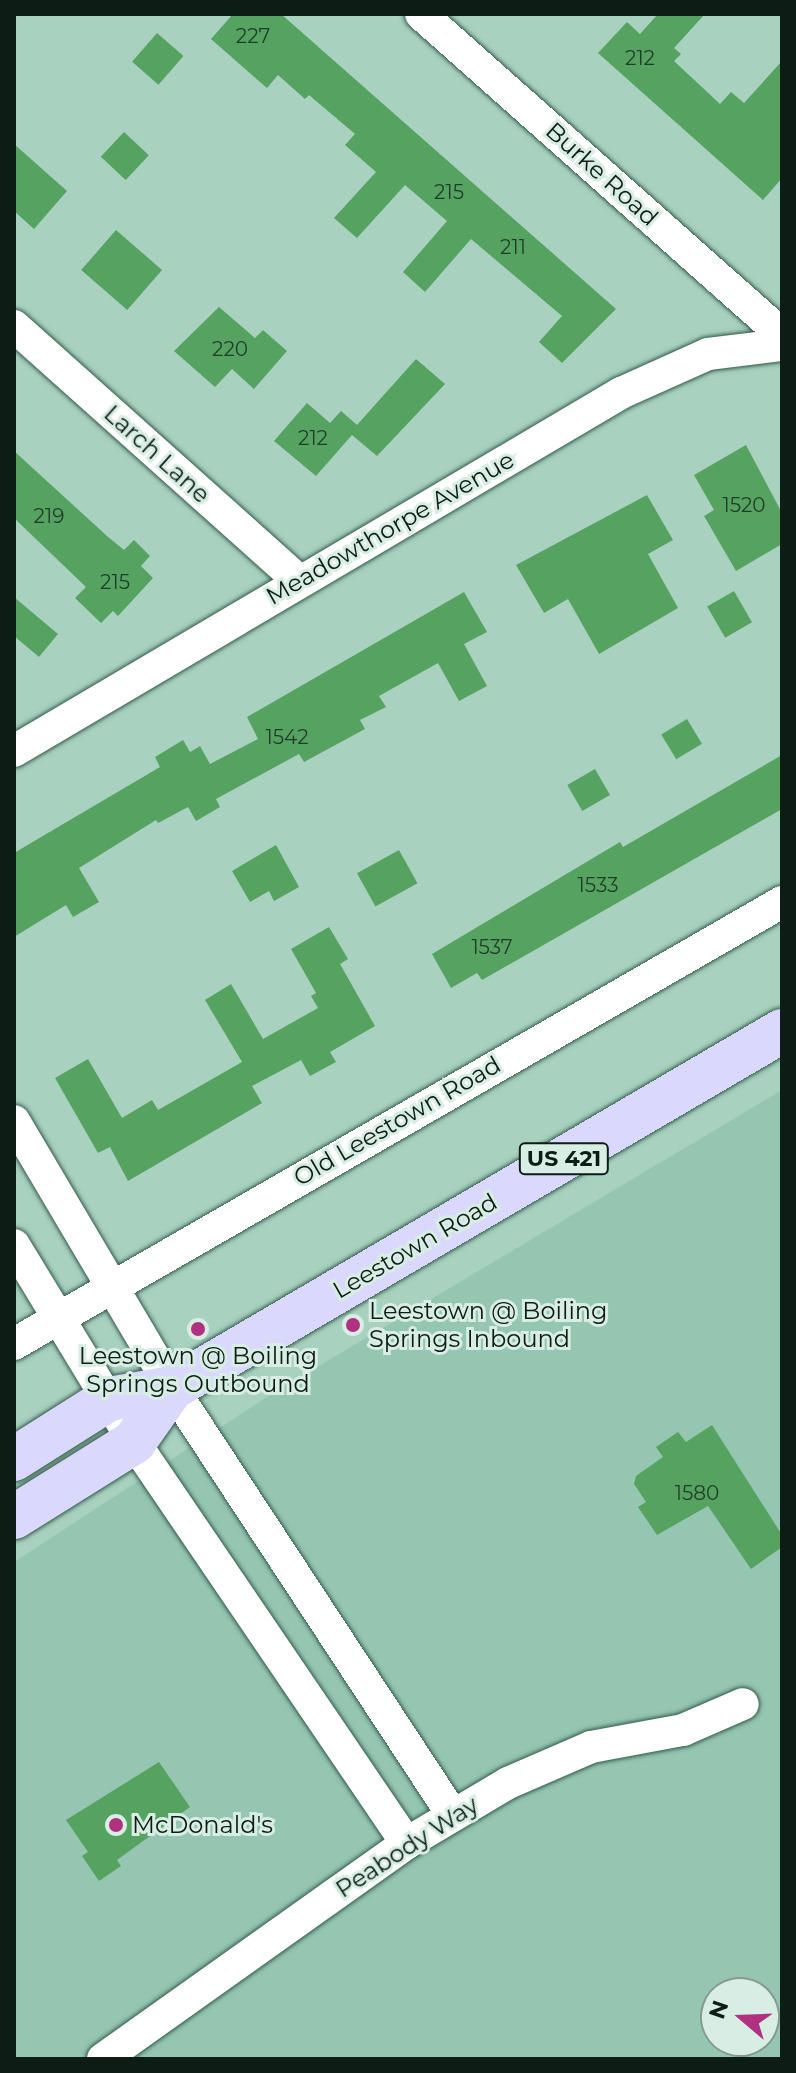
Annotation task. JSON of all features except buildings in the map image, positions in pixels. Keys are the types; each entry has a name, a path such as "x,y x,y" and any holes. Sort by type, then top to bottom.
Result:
{"main road":[{"name":"Leestown Road","path":"14,1459 109,1399 172,1388 782,1031"},
{"name":"Leestown Road","path":"14,1517 134,1442 172,1388"}],"street":[{"name":"Burke Road","path":"421,14 782,334"},
{"name":"Larch Lane","path":"14,326 299,581"},
{"name":"Meadowthorpe Avenue","path":"14,751 299,581 672,366 708,354 782,345"},
{"name":"Old Leestown Road","path":"14,1344 109,1286 782,902"},
{"path":"14,1121 172,1388 452,1814"},
{"path":"14,1245 134,1442 407,1843"},
{"name":"Peabody Way","path":"103,2059 452,1814 508,1783 591,1747 683,1730 743,1704"}],"shaded area":[{"path":"782,1090 782,2059 14,2059 14,1562 267,1397"}],"place":[{"name":"Leestown @ Boiling Springs Inbound","path":"353,1325"},
{"name":"Leestown @ Boiling Springs Outbound","path":"198,1329"},
{"name":"McDonald's","path":"116,1825"}]}
